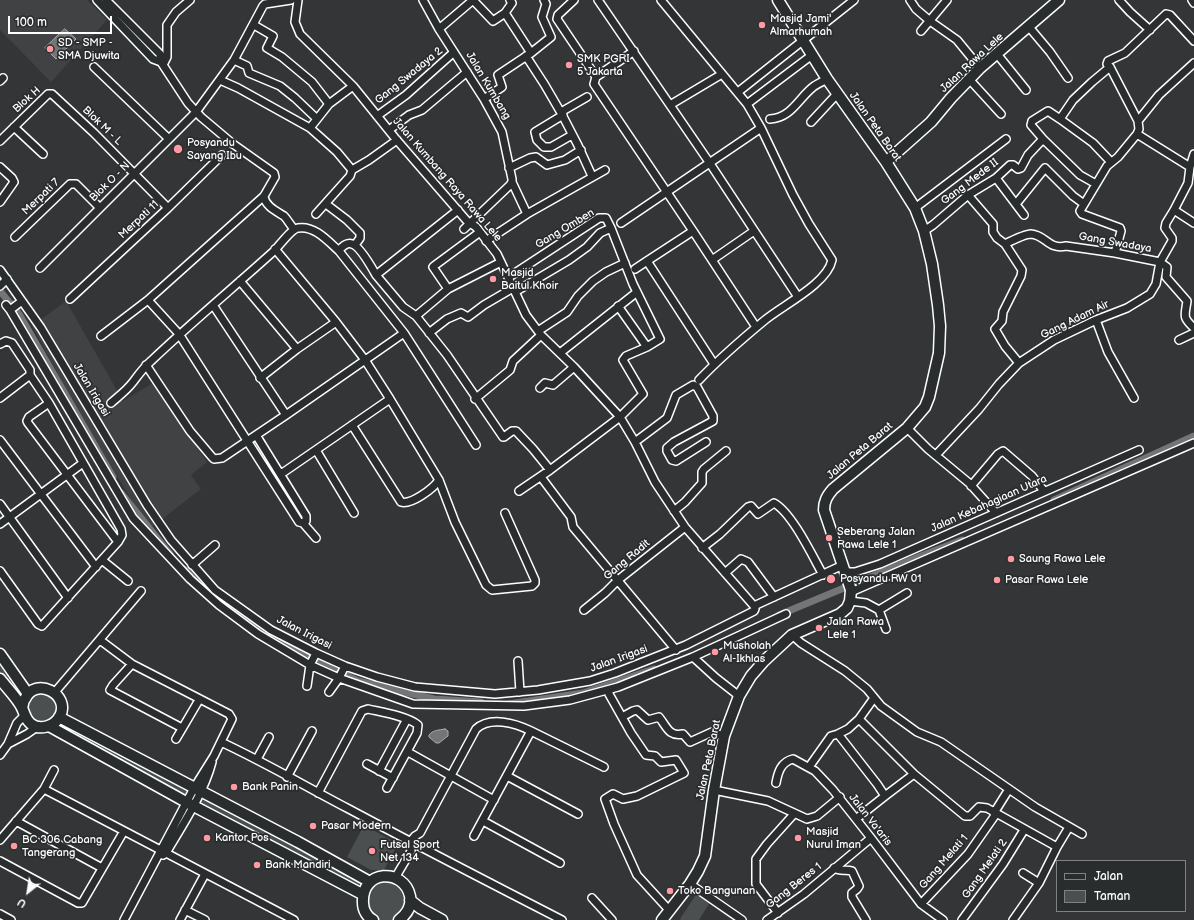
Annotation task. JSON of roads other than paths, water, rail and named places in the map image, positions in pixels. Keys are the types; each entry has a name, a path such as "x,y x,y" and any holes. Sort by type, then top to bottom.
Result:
{"street":[{"path":"97,0 153,59 162,64"},
{"path":"101,336 148,300 264,196 275,178 274,173 233,144 196,112 162,64 160,54 106,0"},
{"path":"162,64 167,57 167,25 176,12 190,0"},
{"name":"Blok O - N","path":"40,268 196,112 234,60 265,4 291,0"},
{"name":"Jalan Kumbang Raya Rawa Lele","path":"298,0 295,22 300,34 353,86 397,140 467,221 472,223 480,232 501,262 526,315 540,333 620,417 635,442 655,482 684,527 754,606"},
{"name":"Jalan Kumbang","path":"423,0 439,29 468,72 502,132 512,182 528,214"},
{"path":"439,29 473,0 493,21 505,13 512,3 510,0"},
{"path":"484,99 502,87 498,75 551,37 542,17 546,4 544,0"},
{"path":"574,0 558,14 557,19 596,77"},
{"path":"598,0 709,162 798,297"},
{"path":"661,0 747,104 761,128 793,195 809,224 832,260 827,271 817,282 756,327 714,364 699,380"},
{"name":"Jalan Peta Barat","path":"662,920 690,884 705,856 714,790 724,736 739,696 751,676 764,661 792,635 840,614 847,608 850,594 845,570 824,510 824,502 828,494 833,489 907,428 925,407 929,397 939,354 940,326 932,264 924,231 915,208 886,162 827,79 778,0"},
{"path":"738,92 854,0"},
{"path":"910,0 916,9 930,21 958,40 980,68"},
{"path":"921,31 947,0"},
{"name":"Jalan Rawa Lele","path":"886,162 931,122 951,98 980,68 1059,0"},
{"path":"1119,0 1150,30"},
{"path":"505,13 552,95 581,150 592,176"},
{"path":"1115,253 1122,231 1120,228 1080,212 1107,166 1118,157 1137,134 1139,129 1138,121 1110,67 1107,64 1108,61 1125,53 1166,14 1168,14 1194,41"},
{"path":"254,25 273,36 267,48 282,57 312,82 330,104"},
{"path":"1029,27 1050,52 1068,78"},
{"path":"634,51 596,77 594,84 756,327"},
{"name":"Gang Swadaya 2","path":"377,116 406,95 454,52"},
{"path":"997,54 1026,90"},
{"path":"747,104 812,55"},
{"path":"234,60 247,66 249,73 280,86 317,119"},
{"path":"1138,121 1159,95 1194,63"},
{"path":"94,67 169,139"},
{"path":"1060,119 1073,100 1110,67"},
{"path":"389,130 409,115 422,110 468,72"},
{"path":"670,105 722,74"},
{"path":"770,120 781,118 796,106 812,88 827,79"},
{"path":"969,79 1001,114"},
{"path":"220,80 238,88 310,128 337,152 352,170"},
{"path":"310,128 330,104 353,86"},
{"name":"Blok H","path":"0,141 48,94 53,94"},
{"name":"Blok M - L","path":"53,94 168,208"},
{"path":"811,122 837,94"},
{"path":"572,135 551,147 544,147 537,140 535,132 587,97"},
{"path":"1096,184 1080,175 1043,139 1031,125 1032,121 1048,111 1093,143 1111,162"},
{"path":"14,127 43,154"},
{"path":"621,223 761,128"},
{"path":"1137,134 1190,168"},
{"path":"915,208 1006,139"},
{"name":"Gang Mede II","path":"924,231 968,195 996,178 1010,165 1013,165 1018,169 1021,168 1028,155 1043,139"},
{"path":"316,214 350,176 352,170 397,140"},
{"path":"509,168 530,158 536,157 547,165 564,160 581,150"},
{"name":"Gang Adam Air","path":"936,455 1019,363 1054,340 1096,320 1127,308 1150,294 1156,284 1160,262 1172,241 1172,238 1165,228 1166,223 1191,184 1190,168 1194,154"},
{"name":"Merpati 11","path":"70,299 168,208 222,155"},
{"path":"0,167 12,178 14,182 0,202"},
{"path":"1016,204 1045,168 1073,196 1084,204"},
{"path":"486,241 528,214 592,176 605,170"},
{"path":"996,178 1024,215"},
{"path":"464,230 512,182"},
{"name":"Merpati 7","path":"15,237 70,184 76,184 100,208"},
{"path":"968,195 993,224 993,232 1004,244 1022,270 1021,276 1003,312 1002,321 995,329 1005,346 1019,363"},
{"path":"264,196 266,203 290,222 293,227"},
{"path":"326,204 347,220 360,233 360,238 355,245"},
{"path":"376,275 458,210"},
{"path":"1174,210 1194,223"},
{"name":"Gang Omben","path":"509,277 599,218 606,218 611,228"},
{"path":"111,403 124,392 146,365 179,334 213,306 275,249 293,227"},
{"path":"293,227 314,230 339,251 404,333 476,445"},
{"path":"429,333 454,315 461,313 468,317 484,305 569,260 587,247 600,233 611,228 637,292 660,338 647,347 626,356 623,360 643,394 620,417 541,477 519,491"},
{"path":"712,260 754,231"},
{"path":"448,289 433,267 480,232"},
{"path":"635,269 693,232"},
{"name":"Gang Swadaya","path":"1004,244 1030,234 1035,235 1058,248 1066,246 1115,253 1160,262"},
{"path":"339,251 342,246 349,244 355,245 361,251 376,275 403,307 416,316 447,356 502,437 512,430 516,431 534,449 550,470"},
{"path":"275,249 336,322 390,399 439,480 455,522 486,585 492,590 532,586 535,583 505,513"},
{"path":"647,261 714,364"},
{"path":"416,316 448,289 501,262"},
{"path":"1160,262 1167,267 1166,278 1186,301 1184,315 1186,320 1194,328"},
{"path":"476,398 510,370 514,361 540,333 567,312 578,296 593,281 606,272 625,263"},
{"name":"Jalan Irigasi","path":"0,270 4,282 21,301 41,328 147,505 161,539 192,565 194,575 216,590 222,601 261,629 313,659 342,672 378,677 415,687 495,694 538,690 590,681 676,650 707,636 754,611 756,609 754,606"},
{"path":"240,281 297,349"},
{"path":"560,353 637,292"},
{"path":"148,300 179,334 299,522 303,523 316,538"},
{"path":"21,301 10,308 133,518 161,539 194,575 222,601 261,629 313,659 413,704 524,706 570,700 609,690 693,657 786,614"},
{"path":"213,306 286,415"},
{"path":"618,306 647,347"},
{"path":"1096,320 1108,352 1134,398"},
{"path":"260,378 297,349 336,322"},
{"path":"146,365 190,431 214,459 222,458 247,442 404,333"},
{"path":"1179,340 1194,333"},
{"path":"0,344 6,341 12,343 30,370 30,375 49,403 122,529 122,535 118,542 43,625 40,626 0,571"},
{"path":"540,388 545,383 554,386 574,367"},
{"path":"0,398 30,375"},
{"path":"635,442 667,418 676,395 693,385 698,387 713,416 713,421 674,442 667,448 667,451 672,460 676,461 706,442"},
{"path":"281,474 390,399"},
{"path":"49,403 29,417 27,421 118,542"},
{"path":"352,425 401,502 409,502 431,490 439,480"},
{"path":"907,428 971,486 996,513"},
{"path":"256,436 306,516 306,521 303,523"},
{"path":"0,440 96,567"},
{"path":"850,594 935,554 1194,443"},
{"path":"316,450 354,514"},
{"name":"Jalan Kebahagiaan Utara","path":"845,570 855,572 880,564 932,543 1044,491 1139,450"},
{"path":"674,511 685,502 702,483 702,472 704,469 726,451"},
{"path":"971,486 998,454 1003,451 1032,476 1044,491"},
{"path":"0,524 83,463"},
{"path":"541,477 571,517 573,527 676,650"},
{"path":"702,548 720,534 748,507 751,506 758,514 774,503 781,507 795,526 823,575"},
{"path":"0,504 68,598"},
{"name":"Gang Radit","path":"584,610 618,580 684,527"},
{"path":"932,543 935,554"},
{"path":"192,565 212,549"},
{"path":"725,573 741,559 748,562 774,597"},
{"path":"102,560 128,580"},
{"path":"754,606 823,575 845,570"},
{"path":"55,692 141,591"},
{"path":"879,610 907,593"},
{"path":"850,594 879,610 886,629"},
{"path":"792,635 845,671 867,689 881,706 917,732 942,742 1034,807 1082,834"},
{"path":"100,640 132,664 231,716 232,719 189,804 124,920"},
{"path":"0,654 28,694"},
{"path":"693,657 739,696"},
{"path":"307,686 313,659"},
{"path":"518,661 520,692"},
{"path":"132,664 110,690 182,728"},
{"path":"329,692 342,672"},
{"path":"0,678 30,723 37,726 49,726 189,804 362,894"},
{"path":"0,755 8,744 23,712 25,699 28,694 36,689 49,689 55,692 62,704 62,711 59,717 49,726"},
{"path":"609,690 609,694 631,733 646,755 655,756 661,762 676,760 684,773 636,796 623,799 613,794 606,799 614,824 637,875 669,910"},
{"path":"809,767 831,736 848,729 859,719 874,698"},
{"path":"176,739 199,700"},
{"path":"318,793 362,711 368,709 407,719 418,725 418,729 408,752 387,788"},
{"path":"622,717 632,710 637,710 648,720 659,717 672,733 676,736 683,734 690,742 712,732 724,736"},
{"path":"59,717 370,882"},
{"path":"380,771 407,719"},
{"path":"859,719 914,774 965,816 970,816 979,807 988,808 1024,830 1057,847"},
{"path":"395,878 411,851 418,846 420,833 476,729 482,724 489,722 520,725 604,767"},
{"path":"8,744 27,734 37,726"},
{"path":"287,777 312,731"},
{"path":"474,836 531,731"},
{"path":"838,734 877,784 884,796"},
{"path":"257,759 269,737"},
{"path":"221,742 257,759 287,777 410,842 562,920"},
{"path":"408,752 494,800"},
{"path":"776,783 779,771 787,761 793,759 809,767 840,797"},
{"path":"367,764 393,778"},
{"path":"0,840 44,789 54,770"},
{"path":"856,819 914,774"},
{"path":"507,776 578,814"},
{"path":"44,789 124,831 162,854 205,874 294,920"},
{"name":"Gang Melati 1","path":"921,904 968,854 1009,789"},
{"name":"Jalan Va'aris","path":"714,790 768,801 807,819 813,818 840,797 921,904 943,920"},
{"path":"778,913 756,884 756,859 766,844 794,814"},
{"path":"483,821 560,863"},
{"path":"16,822 102,868"},
{"path":"1013,920 1039,883 1069,827"},
{"name":"Gang Melati 2","path":"962,920 1003,864 1024,830"},
{"path":"0,861 80,904 84,902 124,831"},
{"path":"411,851 410,842 420,833"},
{"name":"Gang Beres 1","path":"767,920 804,894 872,838"},
{"name":"Gang Beres 1","path":"834,868 839,871 852,871 859,886 852,893 852,897 866,920"},
{"path":"1023,873 1039,883"},
{"path":"180,920 205,874"},
{"path":"371,919 363,908 362,894 370,882 381,876 387,876 402,882 407,889 410,900 408,911 399,920"},
{"path":"690,884 742,920"},
{"path":"592,898 612,920"},
{"path":"410,900 420,908 442,920"},
{"path":"185,910 205,920"},
{"path":"0,914 11,920"}],"waterway":[{"path":"0,291 19,314 113,477"},
{"path":"1054,500 1194,436"},
{"path":"121,493 170,554"},
{"path":"779,615 962,540"},
{"path":"184,569 230,608 308,658 358,681 434,699 481,702"},
{"path":"509,704 583,693 654,669"}],"place":[{"name":"Masjid Jami' Almarhumah","path":"762,25"},
{"name":"SD - SMP - SMA Djuwita","path":"50,49"},
{"name":"SMK PGRI 5 Jakarta","path":"569,65"},
{"name":"Posyandu Sayang Ibu","path":"178,149"},
{"name":"Masjid Baitul Khoir","path":"493,279"},
{"name":"Seberang Jalan Rawa Lele 1","path":"829,538"},
{"name":"Saung Rawa Lele","path":"1011,559"},
{"name":"Posyandu RW 01","path":"831,579"},
{"name":"Pasar Rawa Lele","path":"997,580"},
{"name":"Jalan Rawa Lele 1","path":"819,628"},
{"name":"Musholah Al-Ikhlas","path":"715,652"},
{"name":"Bank Panin","path":"234,787"},
{"name":"Pasar Modern","path":"313,826"},
{"name":"Kantor Pos","path":"207,838"},
{"name":"Masjid Nurul Iman","path":"798,838"},
{"name":"BC 306 Cabang Tangerang","path":"14,846"},
{"name":"Futsal Sport Net 134","path":"372,851"},
{"name":"Bank Mandiri","path":"257,865"},
{"name":"Toko Bangunan","path":"670,891"}]}
